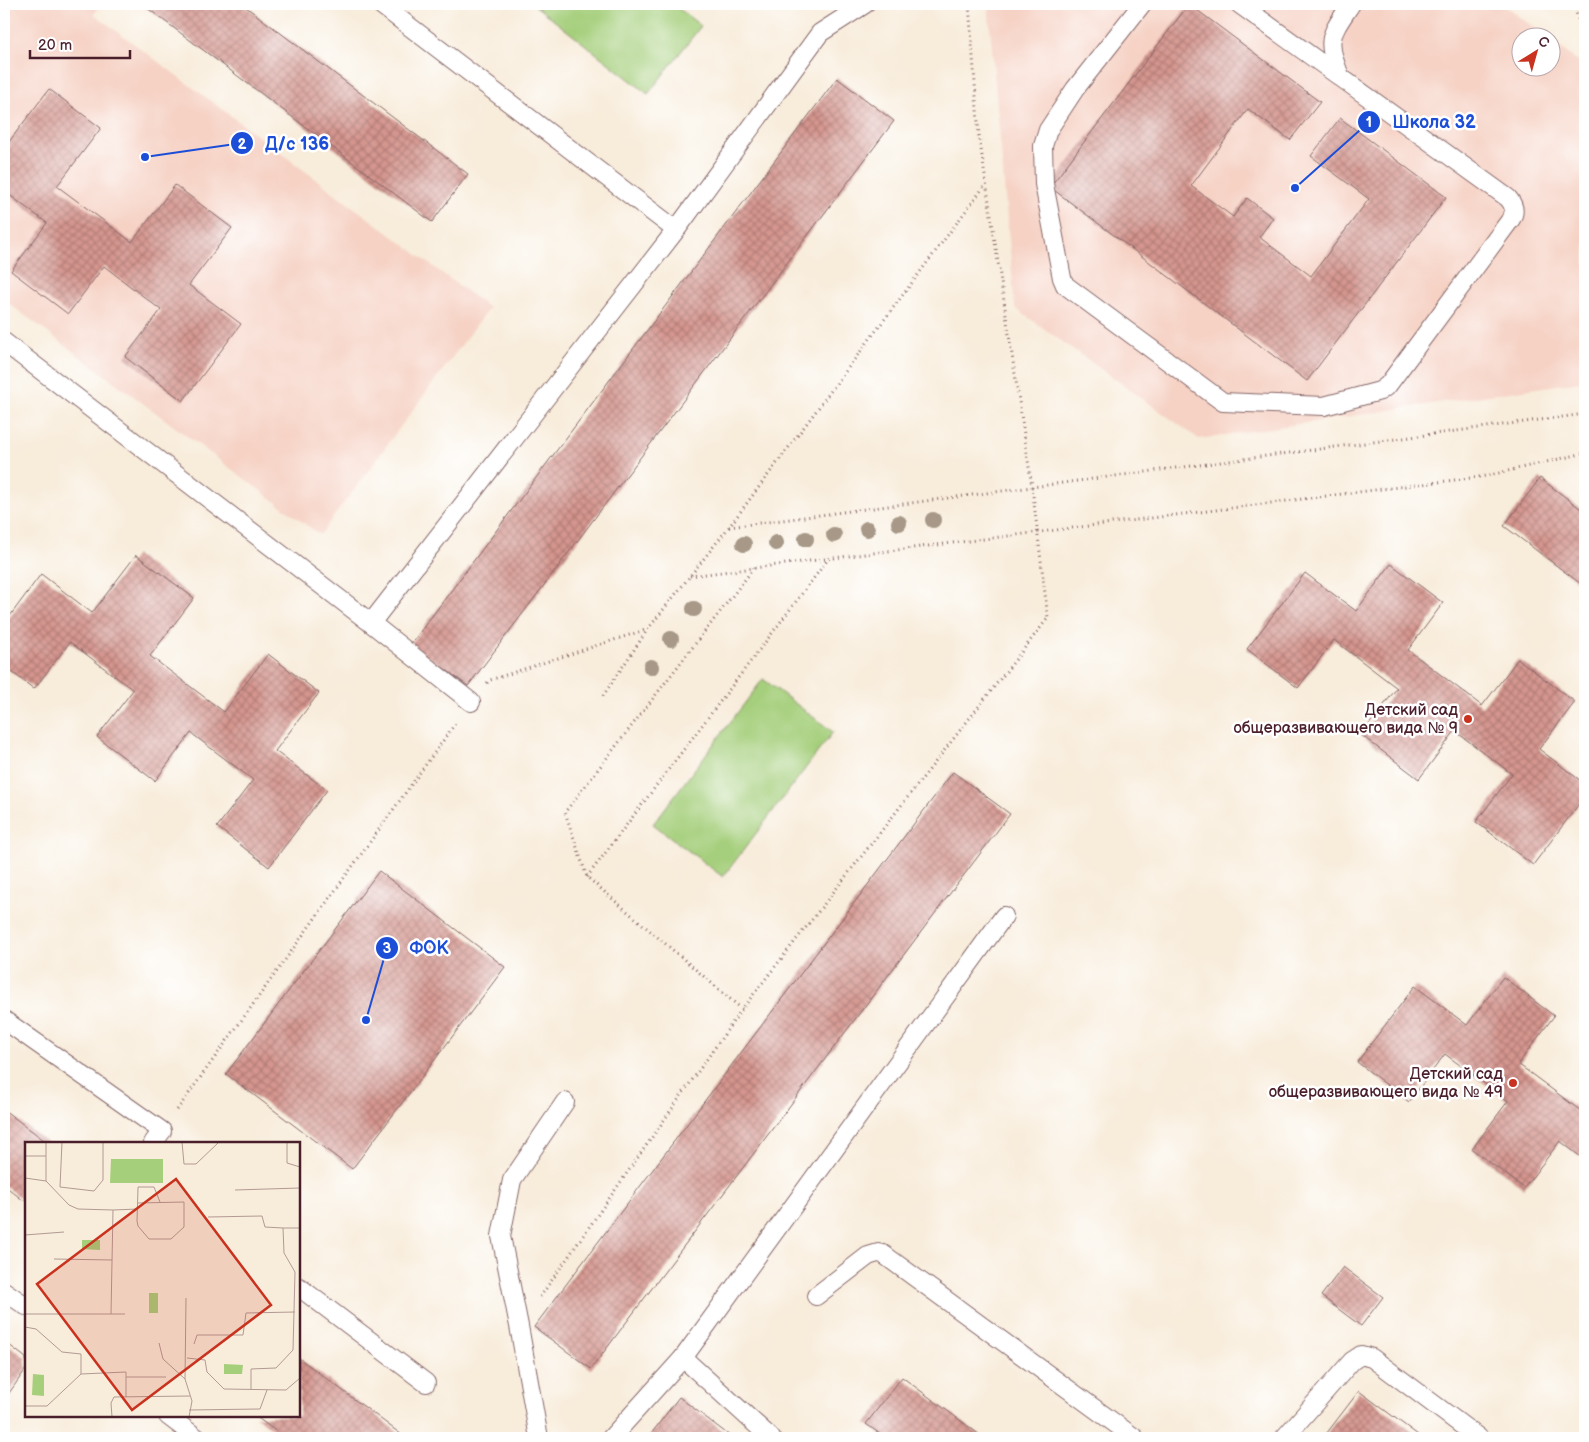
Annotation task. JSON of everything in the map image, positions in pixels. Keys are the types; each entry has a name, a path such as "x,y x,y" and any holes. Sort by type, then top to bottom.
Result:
{"lane":[{"path":"380,4 676,230"},
{"path":"371,623 676,230 820,33 865,4"},
{"path":"1142,4 1075,90 1048,130 1043,146 1044,184 1062,278 1068,288 1223,402 1324,406 1380,391 1386,388 1514,214 1514,208 1508,198 1239,4"},
{"path":"1340,76 1332,54 1331,36 1351,4"},
{"path":"4,342 371,623 471,702"},
{"path":"611,1438 683,1358 1004,916"},
{"path":"4,1020 158,1137"},
{"path":"539,1438 501,1236 512,1180 565,1102"},
{"path":"816,1296 868,1256 878,1253 883,1254 1135,1438"},
{"path":"300,1288 426,1383"},
{"path":"4,1291 25,1305"},
{"path":"1284,1438 1352,1361 1361,1356 1372,1358 1479,1438"},
{"path":"683,1358 771,1438"},
{"path":"169,1417 197,1438"}],"path":[{"path":"519,1326 742,1009 1048,618 1032,487 979,136 969,4"},
{"path":"1574,4 1585,46"},
{"path":"603,696 648,629 729,527 986,183"},
{"path":"729,527 1585,414"},
{"path":"690,576 1486,476 1585,453"},
{"path":"587,877 830,558"},
{"path":"742,1009 587,877 565,812 754,568"},
{"path":"158,1137 471,702 490,680 648,629"}],"shaded area":[{"path":"4,4 102,4 94,14 489,308 320,535 4,300"},
{"path":"988,4 1502,4 1535,28 1512,28 1512,78 1562,78 1562,49 1585,67 1585,379 1583,381 1199,439 1015,308"}],"green space":[{"path":"533,4 673,4 701,26 648,94"},
{"path":"763,679 833,732 723,877 653,824"}],"building":[{"path":"142,4 242,4 468,174 432,222"},
{"path":"1189,4 1320,102 1290,140 1248,109 1191,186 1233,217 1247,198 1273,218 1259,237 1311,276 1369,199 1311,156 1340,118 1446,197 1307,381 1050,187"},
{"path":"837,78 894,121 468,686 411,644"},
{"path":"49,89 101,128 57,186 132,242 175,185 232,228 189,285 241,324 183,401 125,357 161,310 104,266 68,314 11,271 47,223 4,191 4,146"},
{"path":"1540,478 1585,512 1585,587 1504,526"},
{"path":"136,555 194,598 150,656 224,712 268,654 319,693 275,751 327,790 269,867 217,827 253,780 191,733 155,781 97,737 133,690 70,642 34,689 4,666 4,624 41,574 92,613"},
{"name":"Детский сад общеразвивающего вида № 9","path":"1391,564 1443,603 1408,650 1482,706 1518,659 1575,702 1539,749 1585,784 1585,796 1533,865 1476,822 1512,774 1455,731 1419,779 1361,735 1397,688 1334,640 1298,688 1247,649 1305,573 1356,611"},
{"path":"953,772 1010,814 591,1369 534,1327"},
{"path":"379,871 505,967 352,1169 226,1074"},
{"name":"Детский сад общеразвивающего вида № 49","path":"1503,977 1554,1016 1518,1064 1585,1114 1585,1160 1560,1141 1524,1188 1472,1149 1508,1101 1445,1054 1409,1102 1357,1062 1415,986 1467,1025"},
{"path":"4,1110 47,1142 25,1142 24,1201 4,1185"},
{"path":"1343,1267 1383,1297 1361,1326 1321,1296"},
{"path":"4,1341 25,1357 25,1370 4,1400"},
{"path":"300,1359 406,1438 285,1438 256,1417 300,1417"},
{"path":"902,1377 984,1438 886,1438 866,1424"},
{"path":"1359,1391 1422,1438 1323,1438"},
{"path":"679,1397 730,1436 728,1438 648,1438"}],"place":[{"name":"Д/с 136","path":"145,157"},
{"name":"Школа 32","path":"1295,188"},
{"name":"Детский сад общеразвивающего вида № 9","path":"1468,719"},
{"name":"ФОК","path":"366,1020"},
{"name":"Детский сад общеразвивающего вида № 49","path":"1513,1083"}]}
